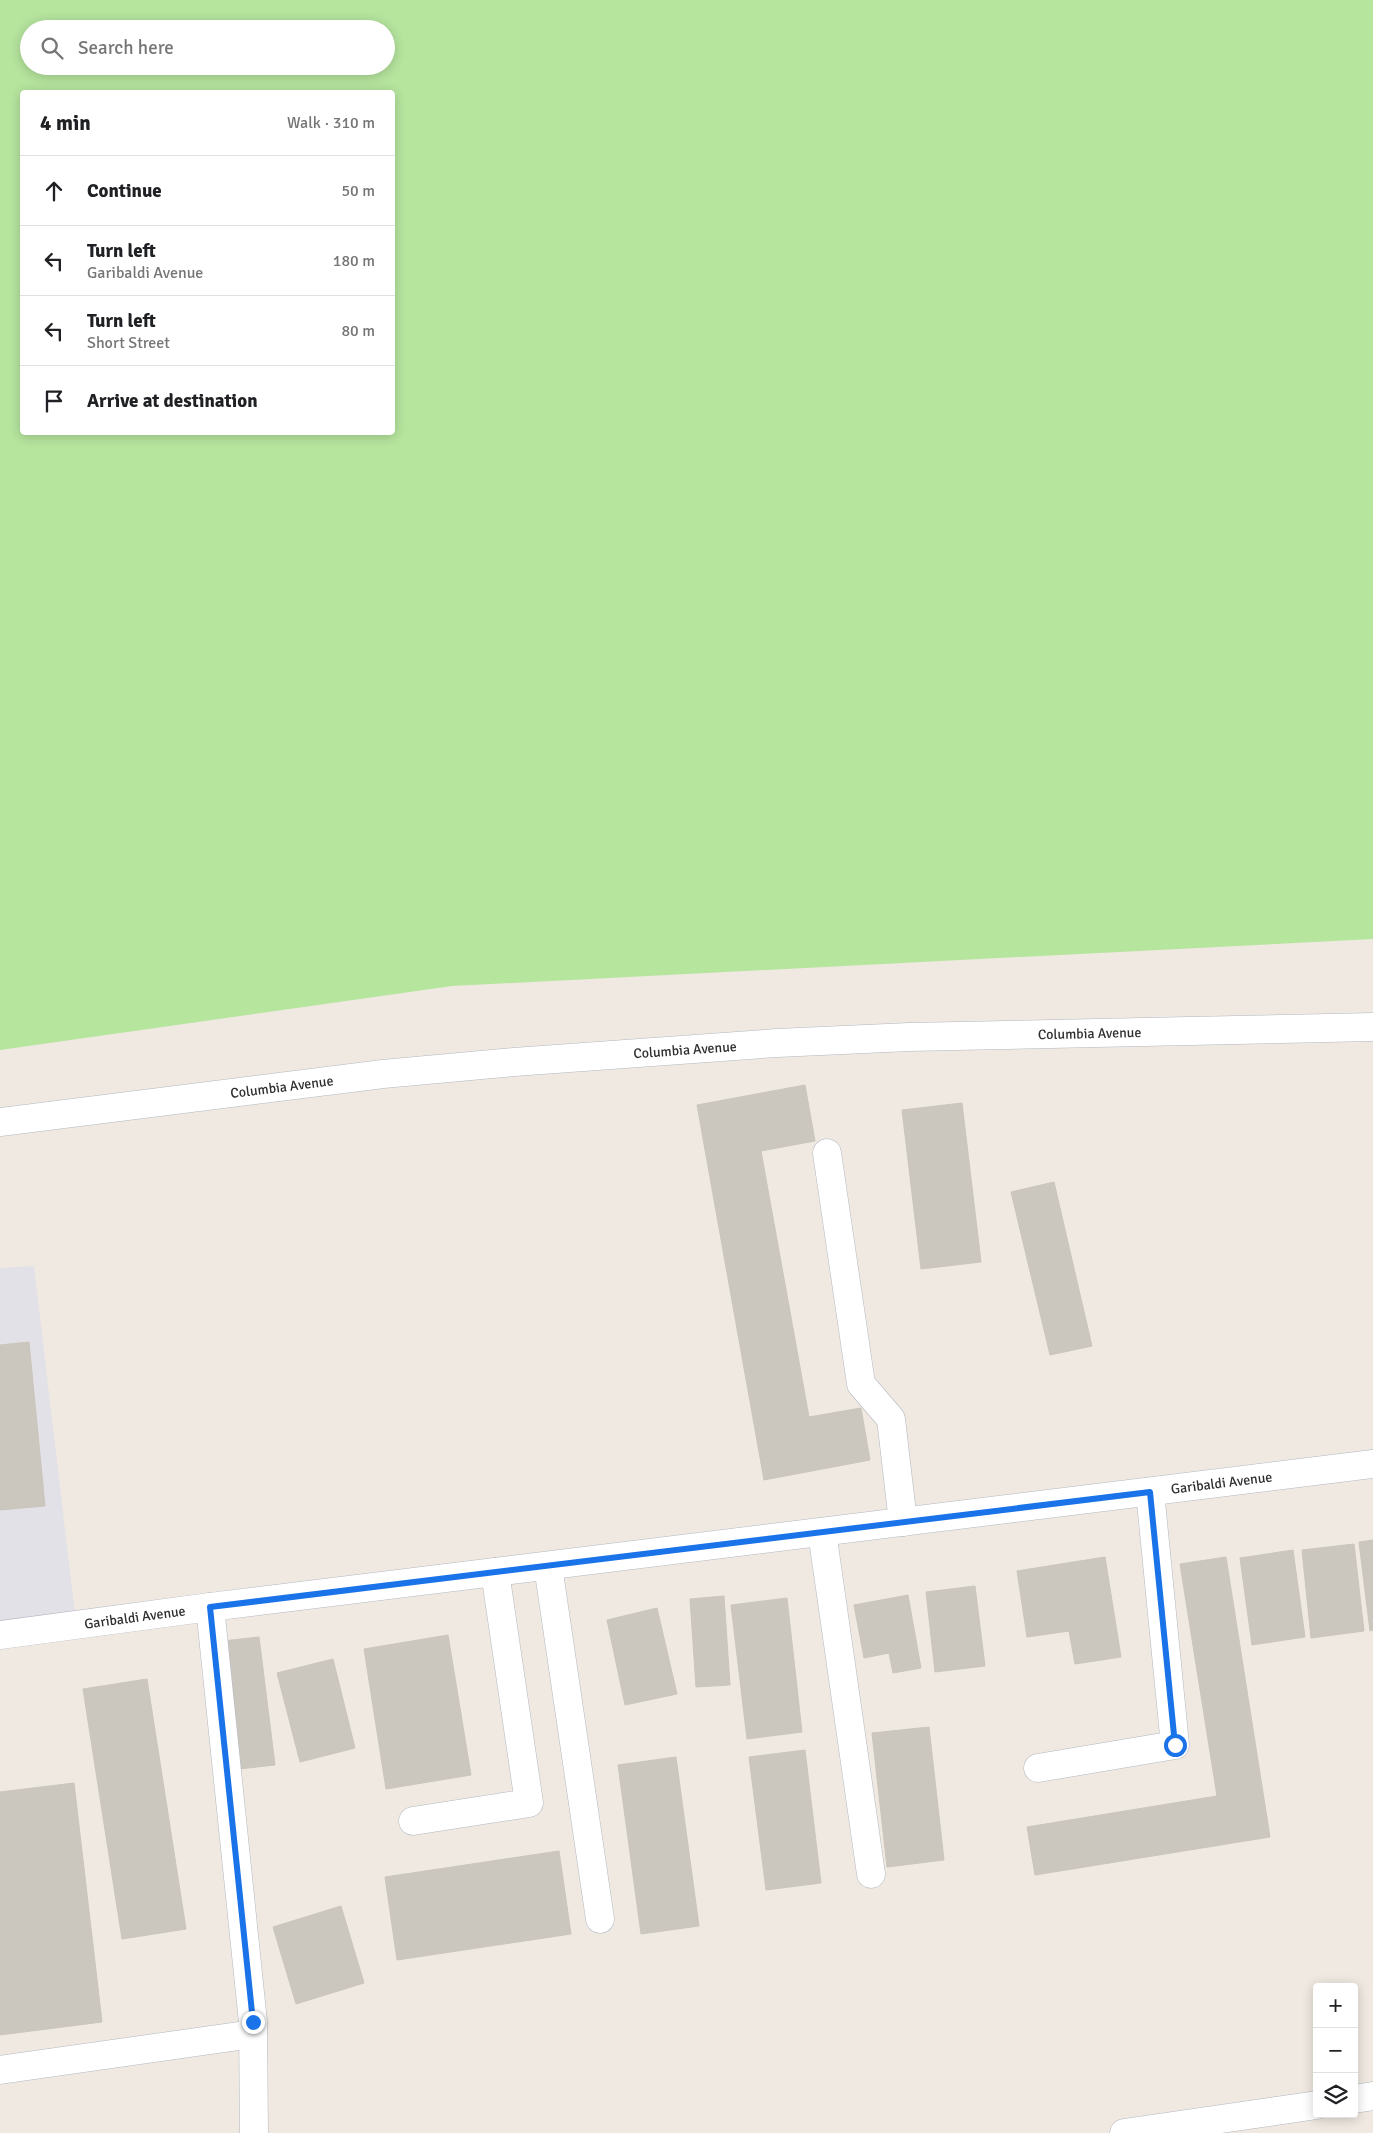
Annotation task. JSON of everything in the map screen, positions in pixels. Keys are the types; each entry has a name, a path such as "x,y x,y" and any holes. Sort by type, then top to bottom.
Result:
{"street":[{"name":"Columbia Avenue","path":"0,1122 392,1074 514,1062 777,1043 909,1037 1373,1027"},
{"path":"827,1153 861,1384 891,1419 903,1522"},
{"name":"Garibaldi Avenue","path":"0,1635 210,1607 1373,1464"},
{"path":"1038,1768 1175,1745 1150,1492"},
{"path":"822,1532 871,1874"},
{"path":"548,1566 600,1919"},
{"path":"413,1821 529,1803 495,1572"},
{"path":"210,1607 253,2034 254,2133"},
{"path":"0,2070 253,2034"},
{"path":"1358,2098 1373,2096"},
{"path":"1124,2133 1313,2106"}],"shaded area":[{"path":"34,1266 75,1614 0,1623 0,1268"}],"green space":[{"path":"0,0 1373,0 1373,939 452,986 0,1050"}],"building":[{"path":"805,1085 815,1141 761,1151 809,1417 861,1408 870,1460 764,1480 697,1105"},
{"path":"962,1103 981,1262 921,1269 902,1110"},
{"path":"1054,1182 1092,1346 1050,1355 1011,1192"},
{"path":"29,1342 45,1506 0,1510 0,1345"},
{"path":"1373,1540 1373,1630 1370,1631 1359,1542"},
{"path":"1354,1544 1364,1631 1311,1638 1302,1550"},
{"path":"1293,1550 1305,1637 1252,1645 1240,1558"},
{"path":"1105,1557 1121,1657 1075,1664 1069,1631 1027,1637 1017,1571"},
{"path":"1226,1557 1270,1837 1035,1875 1027,1827 1217,1796 1180,1564"},
{"path":"975,1586 985,1666 935,1672 926,1592"},
{"path":"908,1595 921,1668 893,1673 889,1653 864,1658 854,1605"},
{"path":"724,1596 730,1685 696,1687 690,1599"},
{"path":"787,1598 802,1732 747,1739 731,1605"},
{"path":"657,1608 677,1694 625,1705 607,1620"},
{"path":"448,1635 471,1775 386,1789 364,1649"},
{"path":"259,1637 275,1765 239,1769 223,1641"},
{"path":"333,1659 355,1748 300,1762 277,1673"},
{"path":"147,1679 186,1929 122,1939 83,1689"},
{"path":"929,1727 944,1860 887,1867 872,1733"},
{"path":"805,1750 821,1883 766,1890 749,1757"},
{"path":"676,1757 699,1926 641,1934 618,1765"},
{"path":"74,1783 102,2022 0,2035 0,1792"},
{"path":"559,1851 571,1934 397,1960 385,1877"},
{"path":"341,1906 364,1983 296,2004 273,1927"}],"route":[{"path":"253,2022 210,1607 1150,1492 1175,1745"}]}
